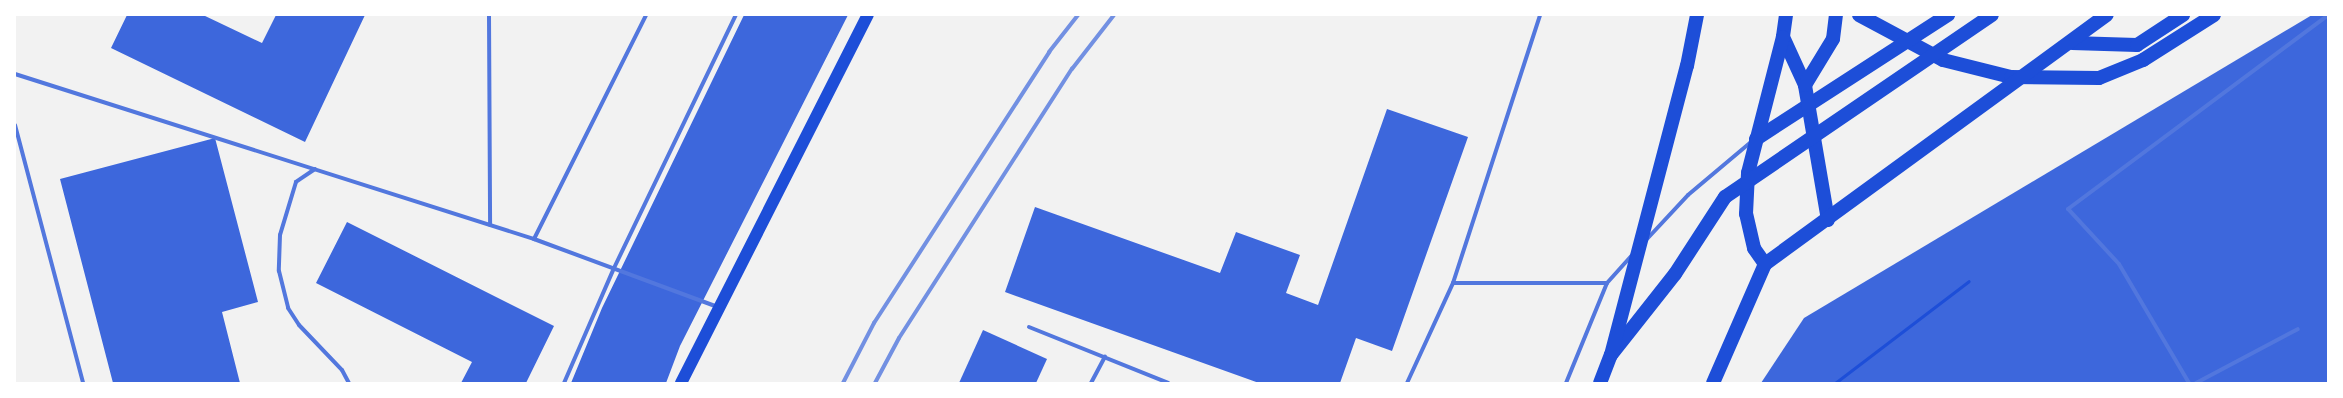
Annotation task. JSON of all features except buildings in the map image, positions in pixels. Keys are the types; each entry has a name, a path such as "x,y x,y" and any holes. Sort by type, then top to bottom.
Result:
{"highway":[{"path":"1600,383 1611,355 1687,66 1697,15"},
{"path":"1765,264 1754,248 1746,214 1748,173 1783,36 1786,15"},
{"path":"1805,85 1833,39 1836,15"},
{"path":"1859,15 1878,28 1951,62 2011,77 2099,78 2143,60 2214,15"},
{"path":"1756,139 1808,108 1948,15"},
{"path":"1611,355 1675,274 1725,198 1992,15"},
{"path":"1713,383 1765,264 2072,43 2107,15"},
{"path":"2072,43 2137,45 2183,15"},
{"path":"1783,36 1805,85 1828,220"}],"main road":[{"path":"681,383 868,15"}],"lane":[{"path":"489,15 490,225"},
{"path":"534,239 646,15"},
{"path":"564,383 614,268 736,15"},
{"path":"1407,383 1453,283 1540,15"},
{"path":"2190,383 2119,264 2068,209 2328,15"},
{"path":"15,74 534,239 719,307"},
{"path":"15,125 83,383"},
{"path":"1566,383 1606,283 1688,195 1756,139"},
{"path":"314,170 296,182 280,235 279,271 288,308 299,325 342,370 349,383"},
{"path":"1453,283 1606,283"},
{"path":"1030,327 1168,383"},
{"path":"2196,383 2298,329"},
{"path":"1091,383 1105,358"}],"path":[{"path":"1835,383 1969,281"}],"railway":[{"path":"843,383 874,323 1049,52 1078,15"},
{"path":"875,383 899,338 1072,69 1114,15"}]}
